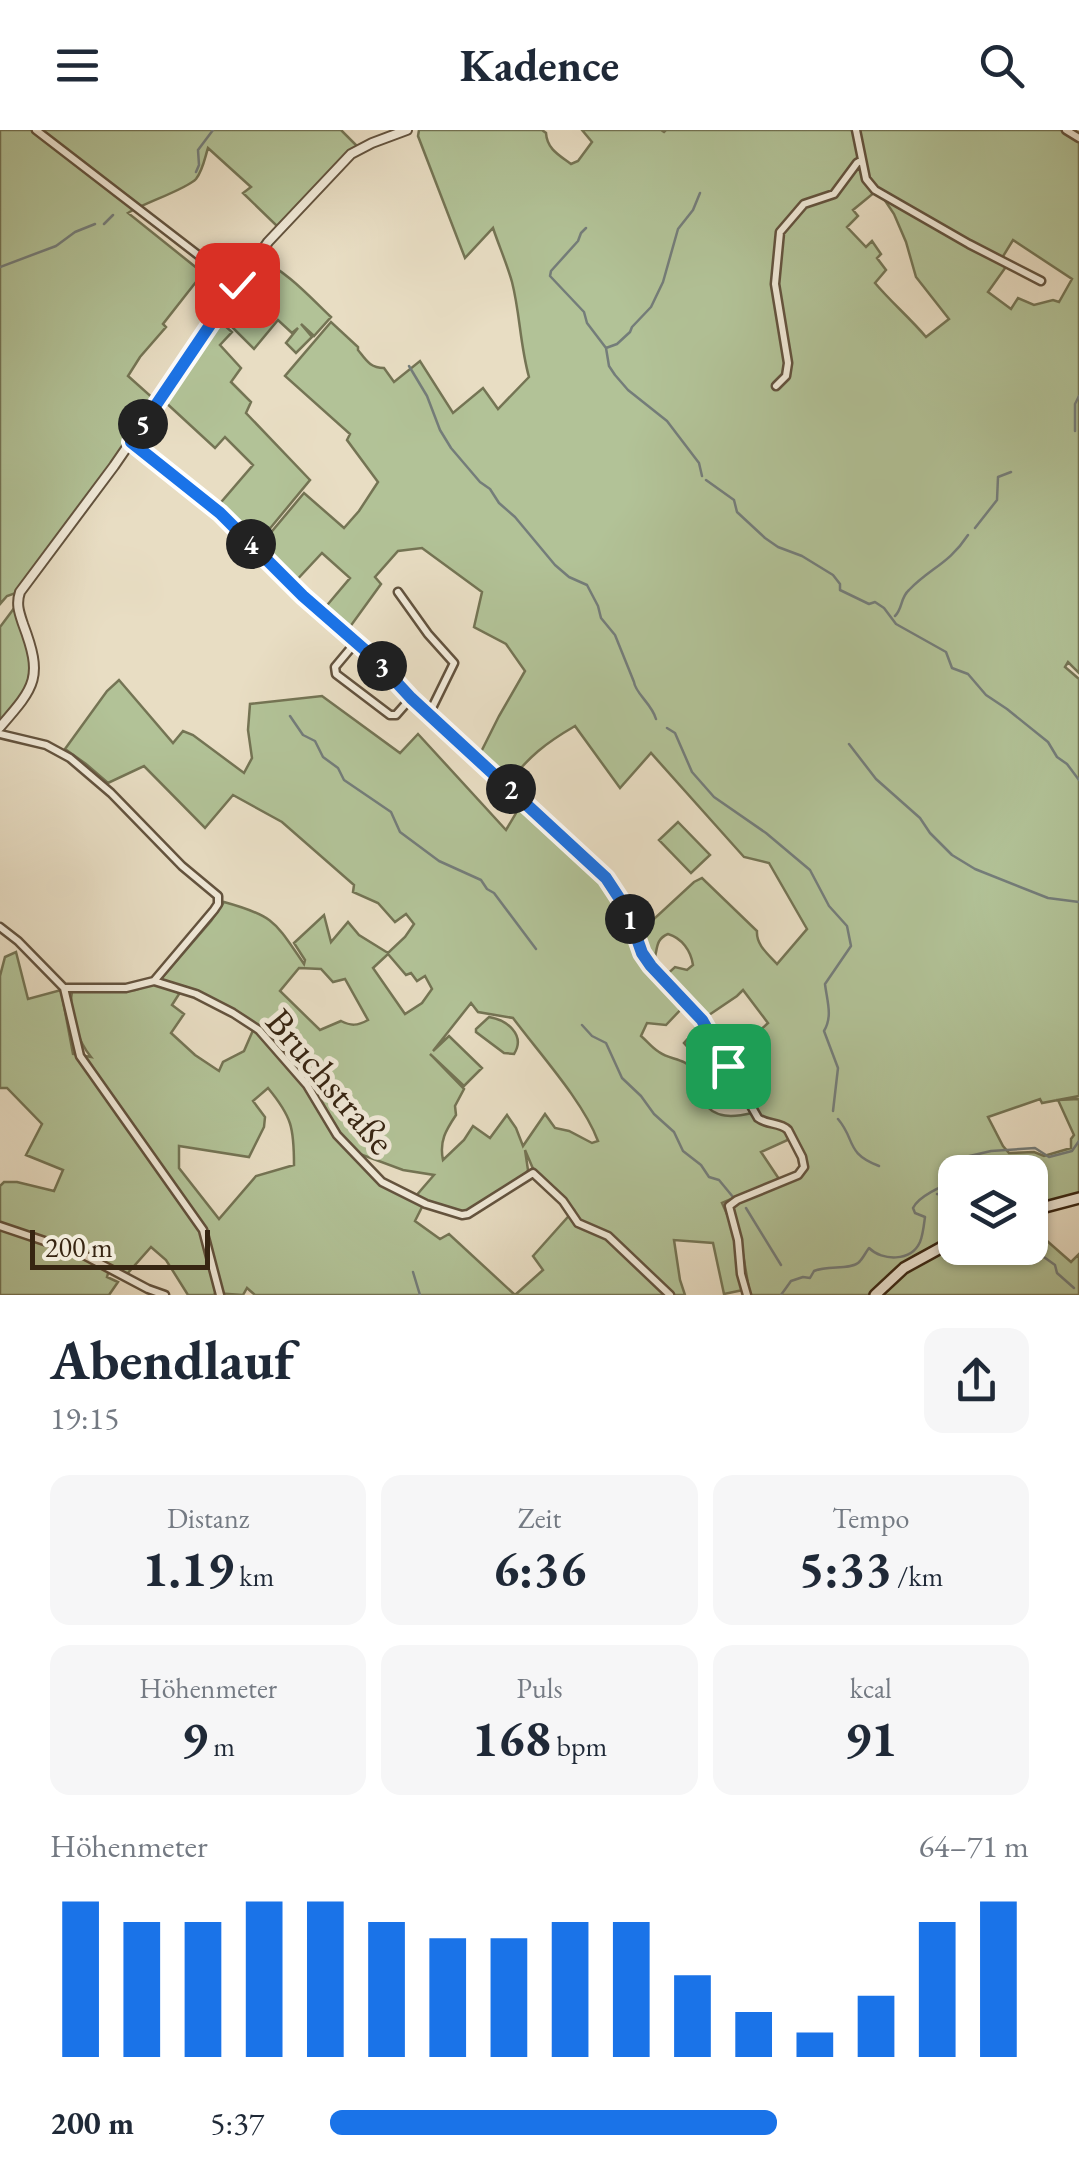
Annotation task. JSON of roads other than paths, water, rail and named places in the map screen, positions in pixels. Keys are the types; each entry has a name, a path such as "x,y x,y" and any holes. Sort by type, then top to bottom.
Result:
{"main road":[{"path":"1048,1206 1079,1198"},
{"path":"875,1295 904,1268 938,1249"}],"street":[{"path":"36,130 237,285"},
{"path":"64,988 126,988 154,980 214,910 218,896 75,761 46,745 0,731 29,693 34,675 33,652 17,604 20,592 131,442 268,242 351,154 407,130"},
{"path":"856,130 866,179 875,190 1041,281"},
{"path":"1066,130 1079,138"},
{"path":"776,386 786,376 788,363 775,284 780,232 804,204 834,194 862,160"},
{"path":"131,442 220,513 303,596 606,878 627,910 642,953 702,1020 756,1115 763,1122 784,1126 792,1134 804,1160 801,1173 729,1206 747,1295"},
{"path":"398,592 454,662 429,714"},
{"path":"356,642 335,667 336,674 392,716 411,698"},
{"path":"0,927 64,988 85,1066 203,1230 220,1295"},
{"name":"Bruchstraße","path":"154,980 196,994 259,1030 307,1085 337,1135 382,1182 426,1204 462,1215 533,1172 563,1201 578,1223 608,1236 670,1295"},
{"path":"0,1226 80,1252 165,1295"}],"waterway":[{"path":"196,172 198,150 213,130"},
{"path":"606,348 617,344 651,307 663,282 678,229 700,193"},
{"path":"104,224 113,215"},
{"path":"0,267 56,246 95,224"},
{"path":"586,228 550,276 584,312 587,323 606,348 615,375 667,421 699,463 702,476"},
{"path":"409,366 451,448 555,565 587,585 601,618 615,635 635,686 656,719"},
{"path":"1075,431 1075,404 1079,396"},
{"path":"975,528 997,500 998,477 1011,472"},
{"path":"706,480 734,500 737,512 765,538 833,575 840,590 869,604 875,602 896,624 946,652 952,668 968,674 986,695 1048,742 1079,780"},
{"path":"895,616 906,593 954,553 968,535"},
{"path":"290,716 303,735 315,741 323,757 338,768 344,780 391,812 400,832 439,861 481,880 536,949"},
{"path":"667,728 675,733 692,772 714,797 810,870 829,906 847,926 851,946 825,984 829,1014 824,1031 838,1068 833,1111"},
{"path":"849,744 876,779 920,818 952,855 975,869 1048,898 1079,902"},
{"path":"582,1025 606,1043 622,1078 674,1132 683,1151 709,1177 719,1180 733,1197"},
{"path":"838,1119 856,1151 879,1166"},
{"path":"781,1295 791,1281 810,1278 814,1271 854,1265 869,1248 888,1257 903,1256 916,1249 925,1217 913,1208 931,1192 954,1183 954,1164 961,1158 1035,1148 1049,1157 1072,1151 1079,1141"},
{"path":"746,1208 781,1265"},
{"path":"1048,1260 1074,1288"},
{"path":"413,1272 420,1295"}]}
